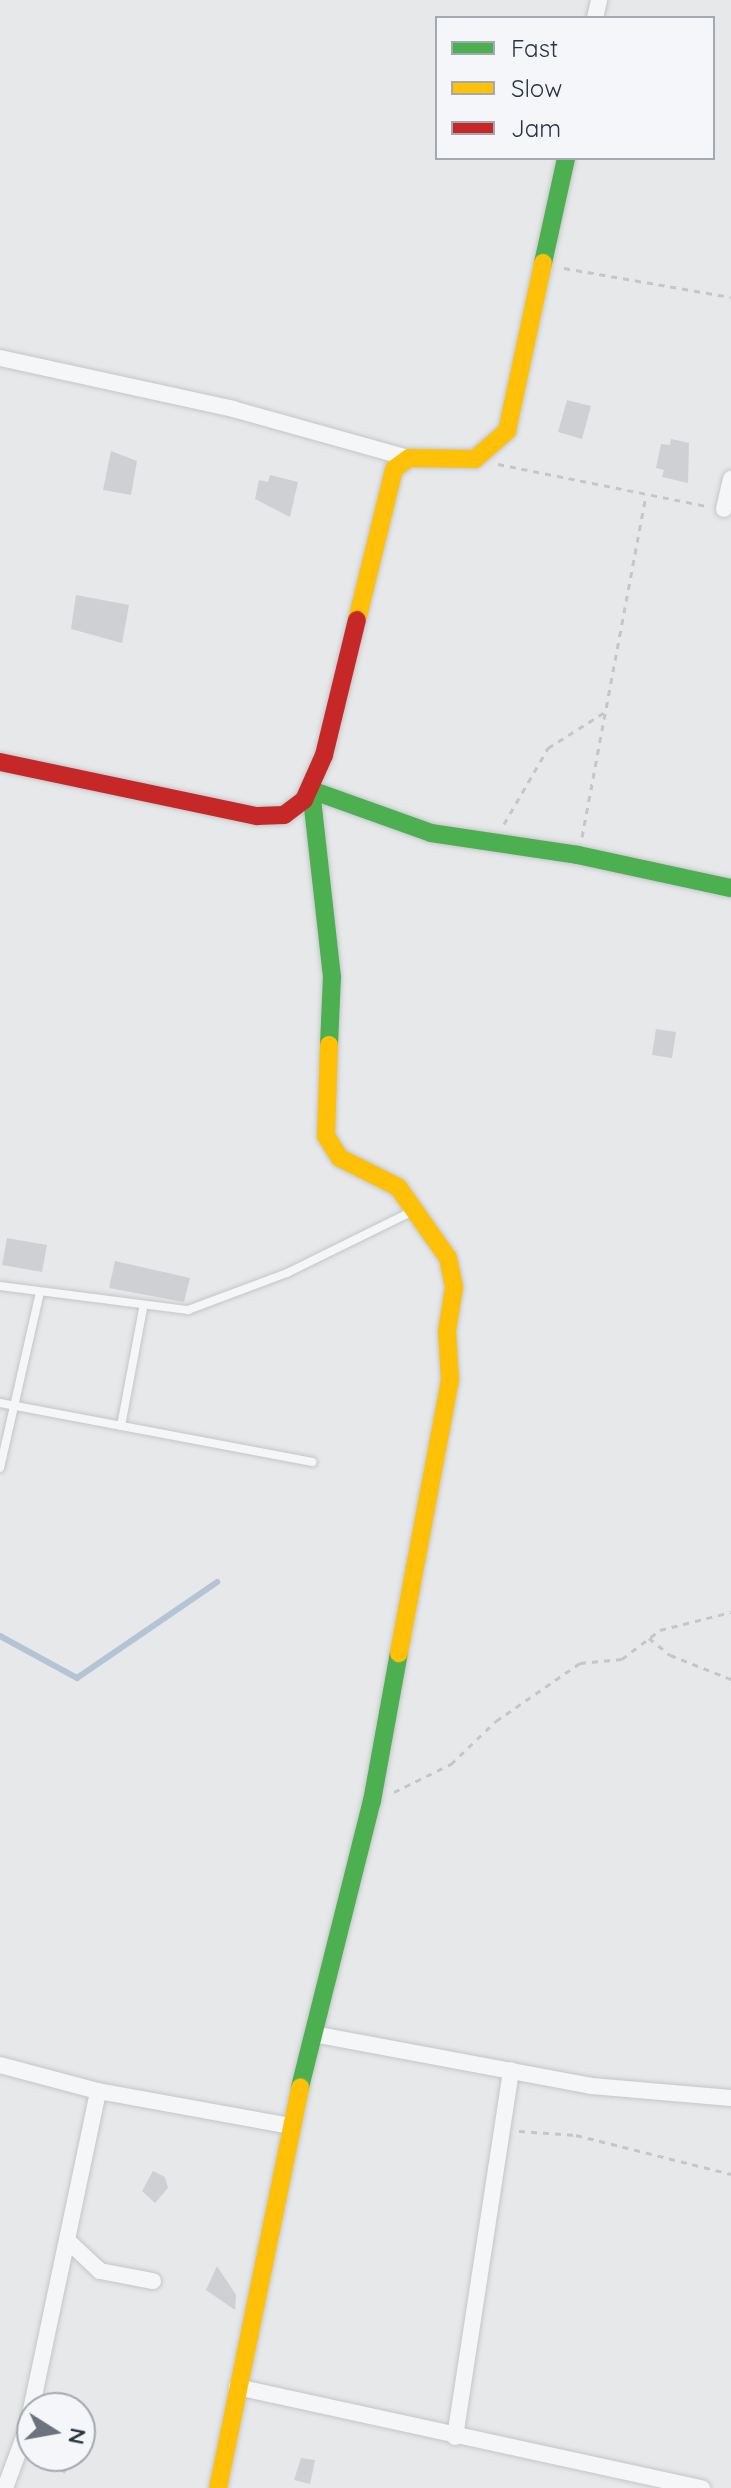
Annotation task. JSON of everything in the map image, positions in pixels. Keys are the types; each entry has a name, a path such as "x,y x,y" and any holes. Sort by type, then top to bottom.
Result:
{"street":[{"path":"0,358 233,409 409,458 475,459 507,431 566,160"},
{"path":"218,2488 290,2126 372,1801 449,1400 447,1331 454,1278 418,1208 398,1187 340,1158 326,1136 332,977 311,790 380,511 394,469 409,458"},
{"path":"724,509 731,479"},
{"path":"0,762 257,816 291,812 311,790"},
{"path":"311,790 431,833 578,855 731,888"},
{"path":"314,2034 591,2086 731,2098"},
{"path":"0,2065 98,2091 290,2126"},
{"path":"455,2437 511,2070"},
{"path":"5,2488 27,2429 98,2091"},
{"path":"68,2241 100,2271 153,2281"},
{"path":"237,2387 455,2437 702,2488"}],"lane":[{"path":"0,1286 143,1308 208,1306 418,1208"},
{"path":"0,1468 40,1292"},
{"path":"121,1426 143,1308"},
{"path":"0,1403 312,1462"}],"path":[{"path":"544,264 731,297"},
{"path":"475,459 724,509"},
{"path":"578,855 608,710 646,495"},
{"path":"494,841 548,748 608,710"},
{"path":"372,1801 451,1764 496,1721 580,1663 622,1659 649,1638 731,1612"},
{"path":"649,1638 670,1655 731,1679"},
{"path":"503,2130 576,2135 731,2174"}],"building":[{"path":"567,400 591,406 582,439 558,432"},
{"path":"671,439 689,443 688,483 662,477 664,470 656,468 661,444 670,445"},
{"path":"111,451 137,461 131,495 103,490"},
{"path":"270,475 298,482 290,517 255,499 259,480 268,482"},
{"path":"76,595 129,605 122,643 71,629"},
{"path":"656,1029 676,1032 672,1058 652,1055"},
{"path":"7,1238 47,1245 42,1272 2,1265"},
{"path":"115,1261 190,1278 184,1302 109,1288"},
{"path":"153,2171 165,2177 168,2188 155,2203 142,2191"},
{"path":"217,2266 236,2295 235,2310 206,2290"},
{"path":"301,2458 315,2460 310,2484 294,2480"}],"waterway":[{"path":"0,1636 77,1678 217,1582"}],"traffic: fast":[{"path":"543,263 566,160"},
{"path":"329,1045 332,977 311,790 431,833 578,855 731,888"},
{"path":"300,2087 372,1801 399,1653"}],"traffic: slow":[{"path":"357,620 394,469 409,458 475,459 507,431 543,263"},
{"path":"329,1045 326,1136 340,1158 398,1187 448,1258 454,1287 447,1331 450,1380 399,1653"},
{"path":"218,2488 300,2087"}],"traffic: jam":[{"path":"0,762 257,816 284,815 304,800 324,755 357,620"}]}
